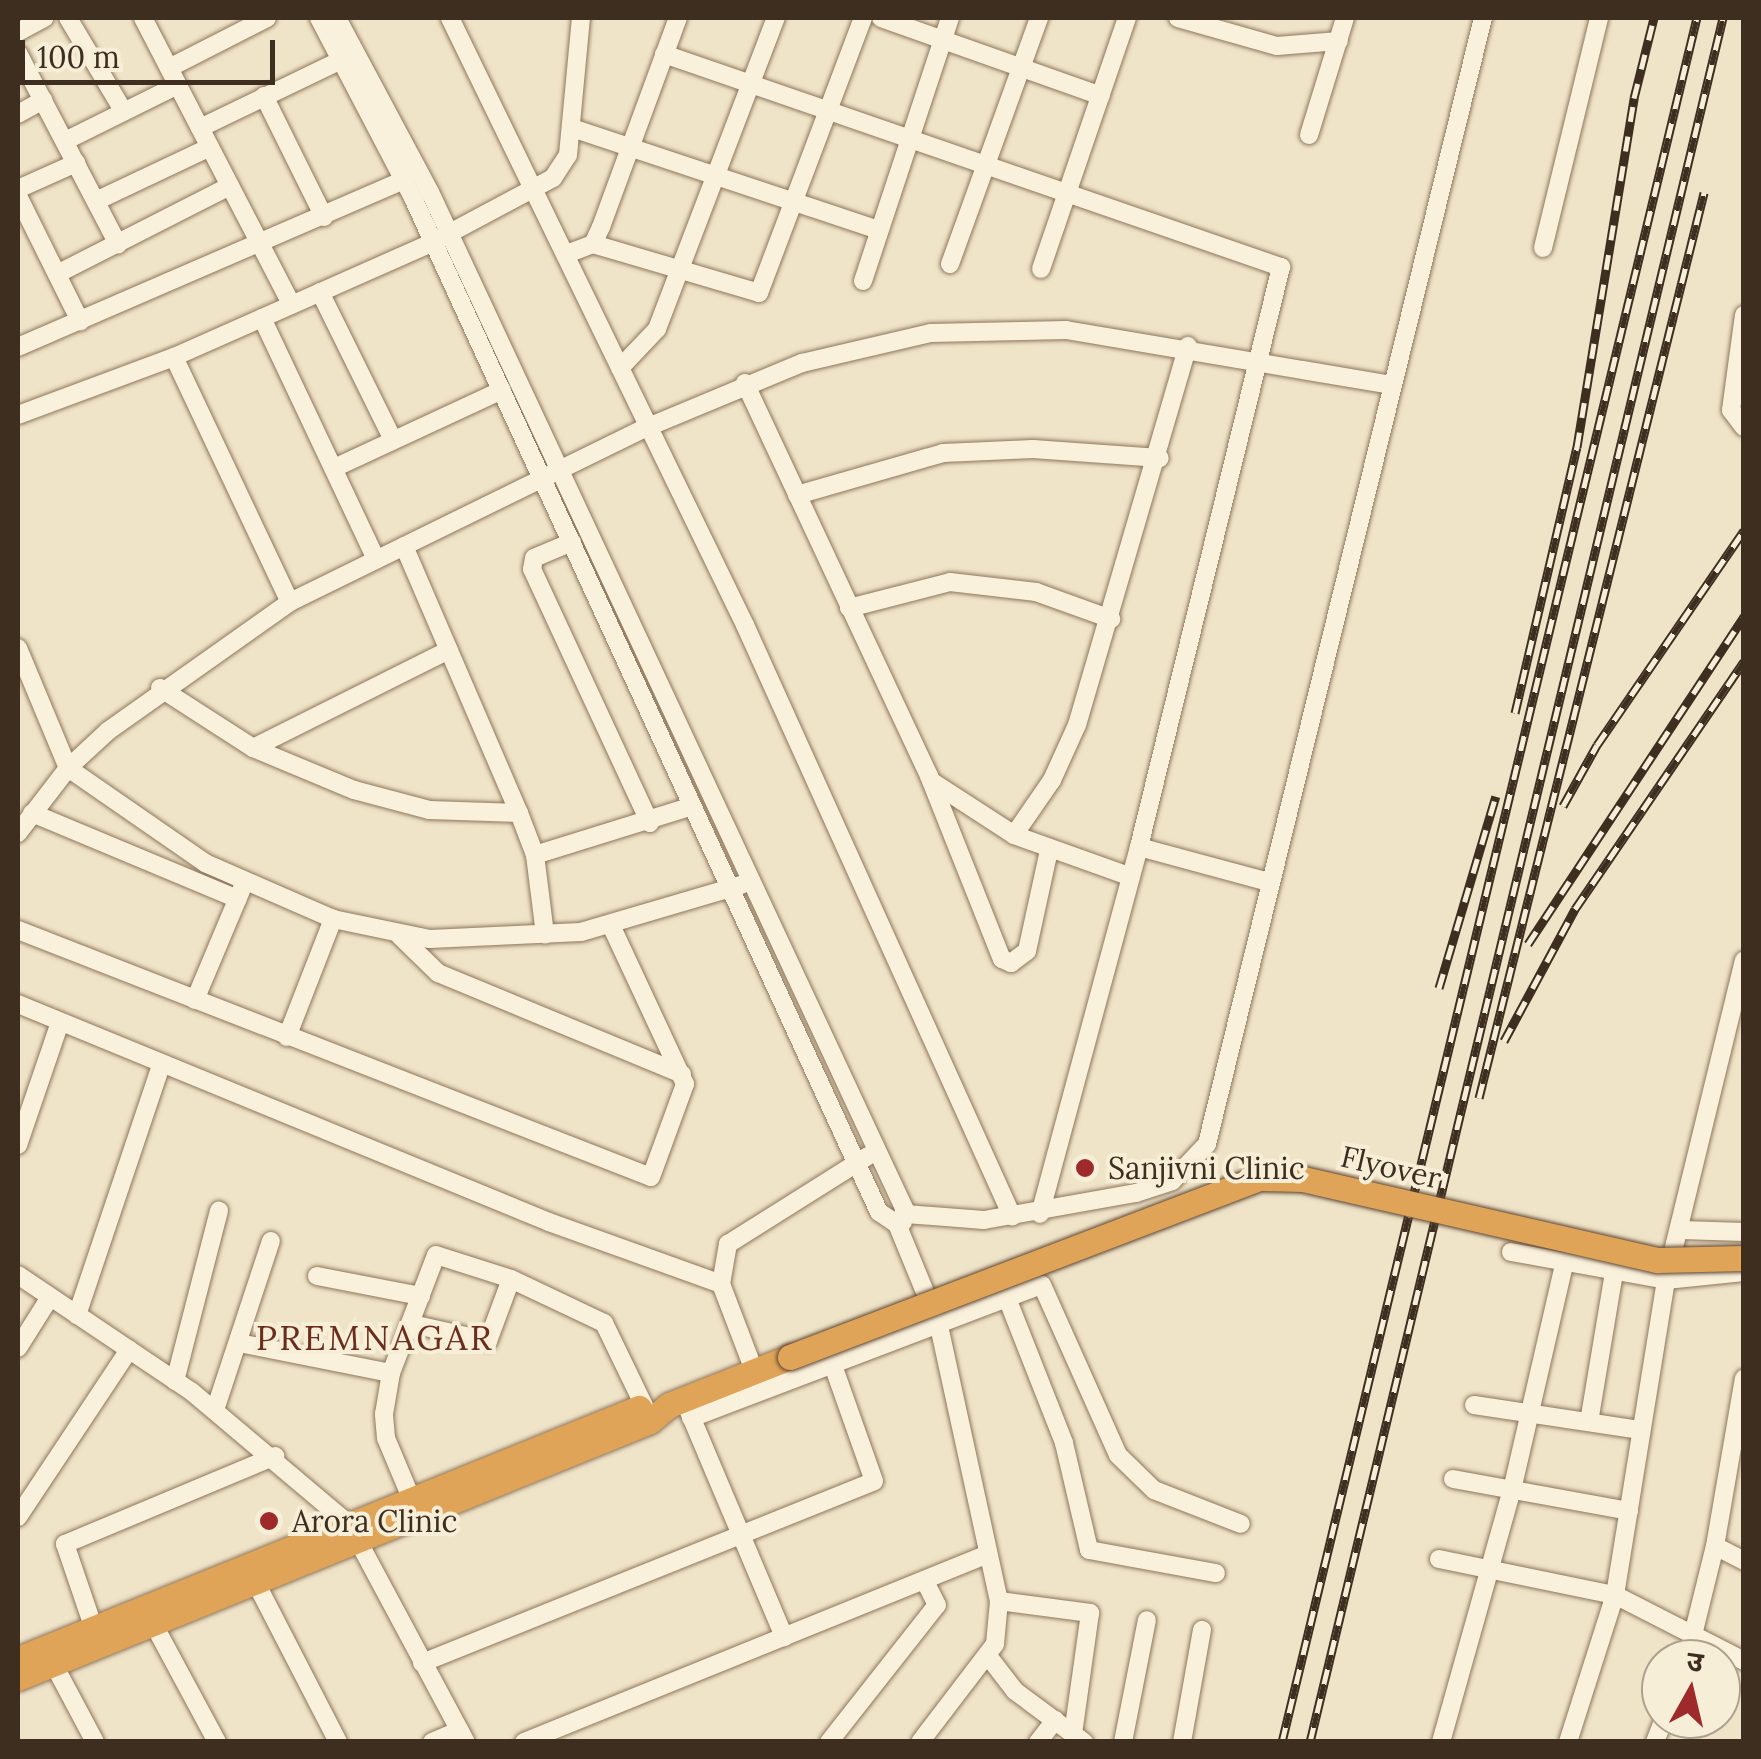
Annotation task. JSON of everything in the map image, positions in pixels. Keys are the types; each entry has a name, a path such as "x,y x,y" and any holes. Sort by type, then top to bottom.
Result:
{"highway":[{"name":"Flyover","path":"668,1410 790,1357 1259,1178 1303,1180 1658,1260 1744,1258"},
{"path":"18,1678 254,1581 412,1500 668,1410"},
{"path":"18,1658 668,1410"}],"street":[{"path":"18,32 44,18"},
{"path":"68,18 124,112"},
{"path":"142,18 292,304"},
{"path":"65,142 124,112 267,18"},
{"path":"319,18 404,180 442,238 502,390 551,474 572,542 879,1212 902,1219 1040,1214 1172,1181 1200,1157 1484,18"},
{"path":"337,18 877,1152 939,1326 1000,1601 988,1656 920,1742"},
{"path":"18,415 174,357 442,238 536,189 562,169 572,128 581,18"},
{"path":"593,244 678,18"},
{"path":"620,368 651,340 718,177 776,18"},
{"path":"567,254 593,244 759,293 863,18"},
{"path":"881,18 1100,96"},
{"path":"863,281 950,18"},
{"path":"950,264 1039,18"},
{"path":"1041,269 1127,18"},
{"path":"1178,18 1277,46 1339,41"},
{"path":"1309,135 1345,18"},
{"path":"1543,248 1599,18"},
{"path":"456,21 1012,1216"},
{"path":"18,53 118,244"},
{"path":"664,54 1276,262 1280,273 1262,360 1139,847 1040,1214"},
{"path":"200,128 341,60"},
{"path":"264,96 324,217"},
{"path":"18,114 43,100"},
{"path":"572,128 878,230"},
{"path":"96,201 210,148"},
{"path":"76,163 18,192 80,321"},
{"path":"20,341 80,321 404,180"},
{"path":"58,274 230,186"},
{"path":"320,292 393,440"},
{"path":"1744,315 1730,410 1744,427"},
{"path":"262,318 376,559"},
{"path":"18,833 68,768 160,688 290,602 648,427 802,363 931,334 1066,330 1188,346 1392,386"},
{"path":"1014,835 1064,755 1160,458 1188,346"},
{"path":"174,357 290,602"},
{"path":"746,384 930,780 1002,959 1011,963 1026,951 1049,850"},
{"path":"334,468 502,390"},
{"path":"797,495 943,453 1033,449 1160,458"},
{"path":"572,542 538,555 532,568 650,823"},
{"path":"404,546 519,813 534,856 545,934"},
{"path":"849,608 950,582 1036,592 1111,619"},
{"path":"18,648 68,768 241,891"},
{"path":"253,748 449,650"},
{"path":"160,688 253,748 394,802 470,814 519,813"},
{"path":"930,780 1014,835 1131,877"},
{"path":"534,856 650,823 692,806"},
{"path":"32,814 241,891 400,936 545,934 611,925 751,881"},
{"path":"1139,847 1270,882"},
{"path":"195,1000 241,891"},
{"path":"287,1037 333,918"},
{"path":"18,930 648,1177 685,1096 682,1074 611,925"},
{"path":"400,936 438,973 682,1074"},
{"path":"1568,1742 1615,1595 1666,1280 1744,960"},
{"path":"18,1004 550,1222 721,1284"},
{"path":"18,1145 60,1022"},
{"path":"77,1316 161,1065"},
{"path":"756,1373 721,1284 722,1260 738,1233 877,1152"},
{"path":"175,1381 219,1211"},
{"path":"1681,1230 1744,1232"},
{"path":"215,1410 272,1241"},
{"path":"1511,1252 1666,1280 1744,1272"},
{"path":"412,1500 386,1438 391,1373 440,1254 511,1279 604,1322 668,1410 738,1534 784,1637"},
{"path":"1442,1741 1512,1490 1564,1264"},
{"path":"1589,1422 1614,1273"},
{"path":"18,1275 175,1381 275,1456 353,1532 463,1736 432,1742"},
{"path":"318,1276 421,1296"},
{"path":"412,1324 488,1341 511,1279"},
{"path":"668,1410 834,1368 1046,1286 1099,1424 1141,1480 1170,1499 1242,1524"},
{"path":"18,1348 50,1297"},
{"path":"1007,1298 1064,1443 1089,1550 1216,1573"},
{"path":"238,1343 391,1373"},
{"path":"18,1517 129,1350"},
{"path":"422,1662 874,1481 834,1368"},
{"path":"1695,1639 1738,1454 1744,1378"},
{"path":"1474,1404 1639,1430"},
{"path":"94,1629 63,1550 68,1542 275,1456"},
{"path":"1453,1479 1629,1511"},
{"path":"1715,1546 1744,1561"},
{"path":"524,1742 926,1584 988,1554"},
{"path":"1439,1559 1615,1595 1744,1661"},
{"path":"254,1581 338,1742"},
{"path":"829,1742 936,1605 926,1584"},
{"path":"1000,1601 1090,1612 1078,1738"},
{"path":"1123,1742 1147,1620"},
{"path":"154,1624 218,1742"},
{"path":"1182,1742 1202,1630"},
{"path":"988,1656 1015,1691 1078,1738"},
{"path":"53,1663 95,1742"},
{"path":"1038,1742 1055,1720"}],"railway":[{"path":"1515,713 1577,447 1634,98 1654,18"},
{"path":"1282,1742 1697,18"},
{"path":"1310,1742 1723,18"},
{"path":"1479,1098 1704,193"},
{"path":"1563,806 1597,745 1744,530"},
{"path":"1528,944 1744,616"},
{"path":"1504,1041 1575,909 1744,661"},
{"path":"1439,988 1496,796"}],"place":[{"name":"Sanjivni Clinic","path":"1085,1168"},
{"name":"Arora Clinic","path":"269,1521"}],"district":[{"name":"PREMNAGAR","path":"375,1338"}]}
